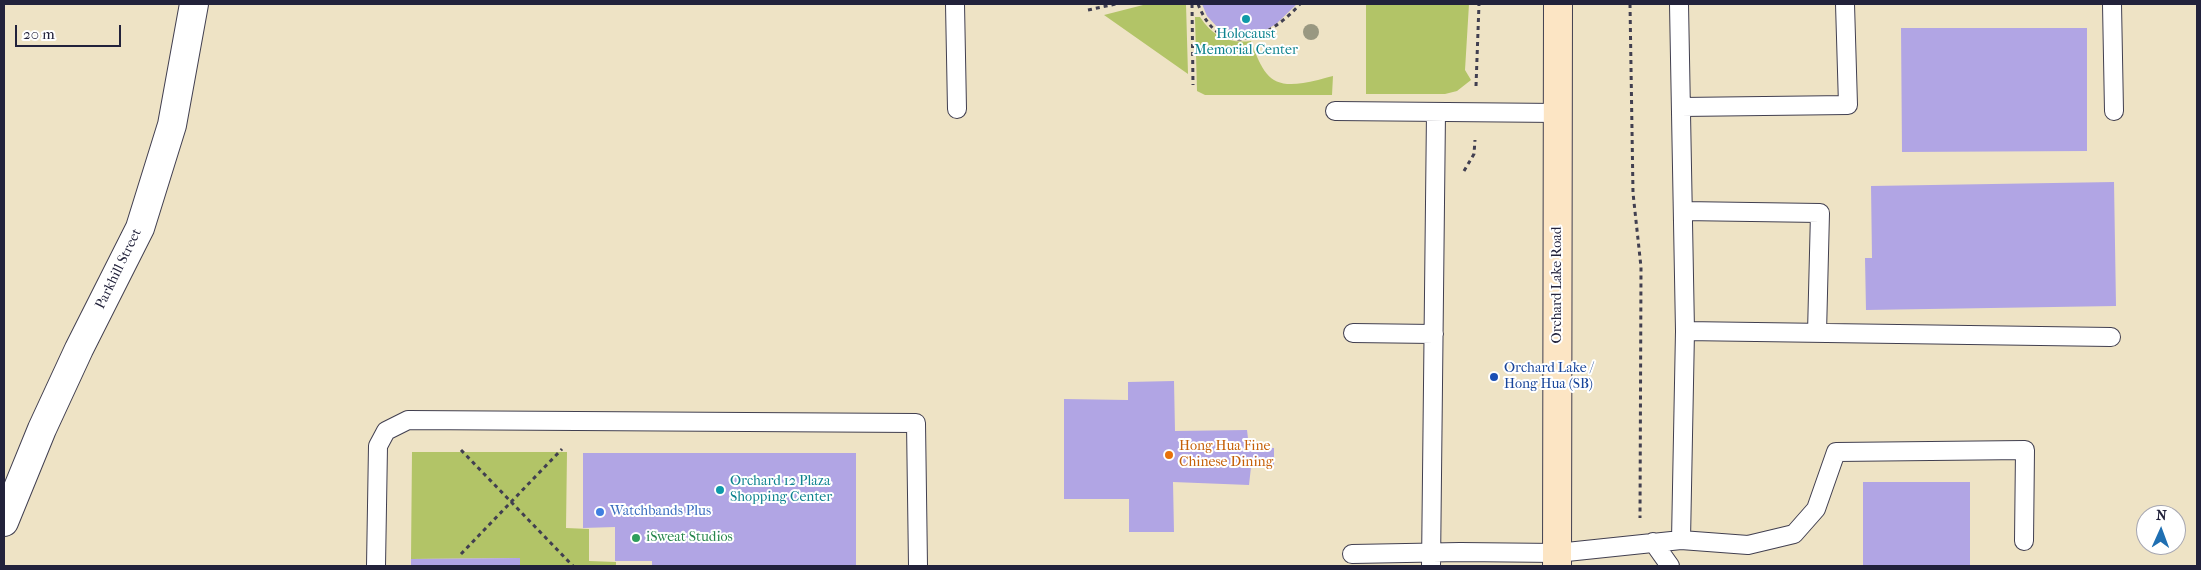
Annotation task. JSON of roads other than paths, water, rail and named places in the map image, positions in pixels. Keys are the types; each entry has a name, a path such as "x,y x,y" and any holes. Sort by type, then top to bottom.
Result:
{"main road":[{"name":"Orchard Lake Road","path":"1557,560 1558,4"}],"street":[{"name":"Parkhill Street","path":"4,522 42,429 140,228 172,125 194,4"}],"lane":[{"path":"955,4 957,109"},
{"path":"1558,4 1565,4"},
{"path":"1679,4 1685,331 1681,540"},
{"path":"1681,106 1848,105 1845,4"},
{"path":"2112,4 2114,111"},
{"path":"1335,111 1558,113"},
{"path":"1431,560 1436,112"},
{"path":"1683,211 1820,213 1817,333"},
{"path":"1685,331 2111,337"},
{"path":"1353,333 1434,334"},
{"path":"376,566 378,446 386,431 408,420 916,423 918,566"},
{"path":"1352,554 1431,560 1557,560 1646,542 1681,540 1748,545 1794,534 1816,509 1836,452 2024,450 2024,541"},
{"path":"1646,542 1670,566"}],"place":[{"name":"Holocaust Memorial Center","path":"1246,19"},
{"name":"Orchard Lake / Hong Hua (SB)","path":"1494,377"},
{"name":"Hong Hua Fine Chinese Dining","path":"1169,455"},
{"name":"Orchard 12 Plaza Shopping Center","path":"720,490"},
{"name":"Watchbands Plus","path":"600,512"},
{"name":"iSweat Studios","path":"636,538"}]}
